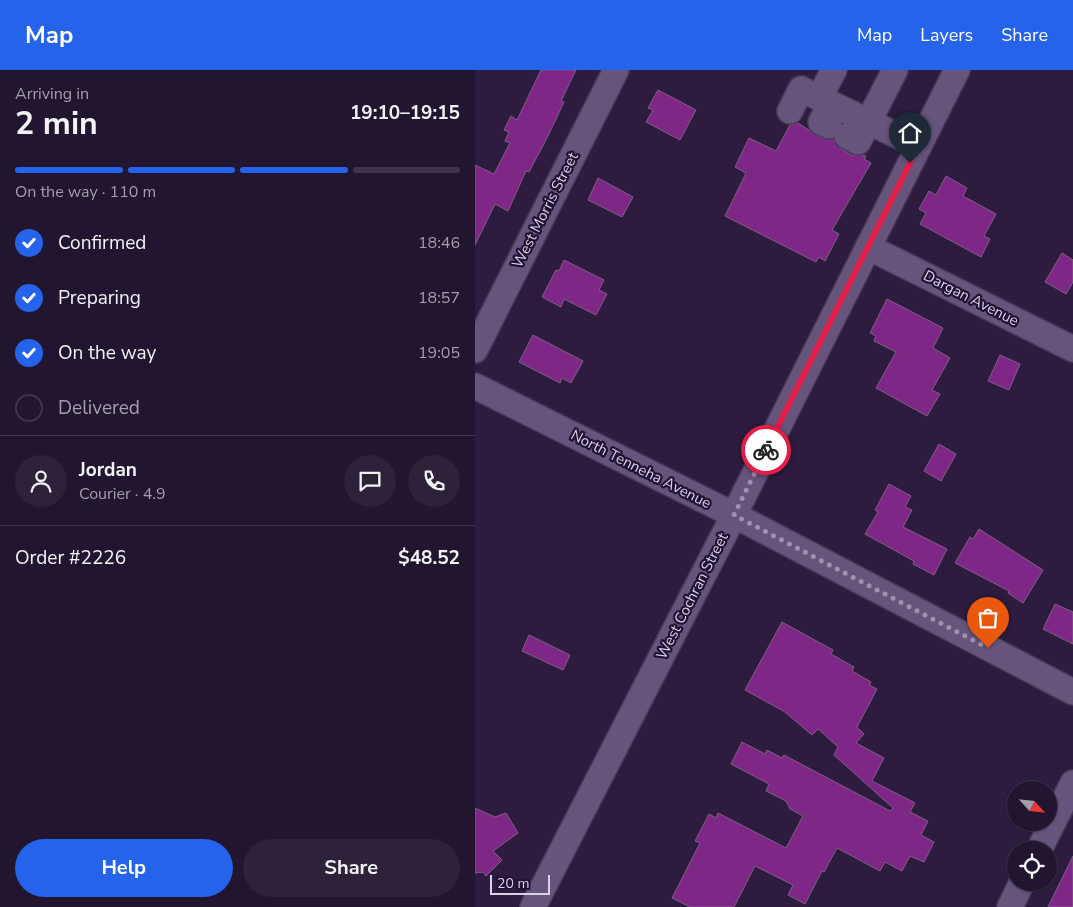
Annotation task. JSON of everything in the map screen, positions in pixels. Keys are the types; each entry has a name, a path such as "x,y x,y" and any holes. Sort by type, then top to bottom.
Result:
{"street":[{"name":"West Morris Street","path":"475,350 616,70"},
{"path":"832,116 834,70"},
{"path":"790,111 801,89 832,116 857,142 895,70"},
{"name":"West Cochran Street","path":"533,907 734,515 957,70"},
{"path":"832,116 868,122 919,146"},
{"name":"Dargan Avenue","path":"868,247 1073,349"},
{"name":"North Tenneha Avenue","path":"475,386 734,515 1073,692"},
{"path":"1044,841 1073,783"},
{"path":"1010,907 1018,891"}],"building":[{"path":"541,70 576,70 561,101 564,102 547,138 529,172 526,171 508,211 495,204 475,245 475,165 494,174 510,143 505,141 509,132 504,130 511,116 517,120"},
{"path":"658,90 696,110 680,140 646,122 653,110 648,108"},
{"path":"798,123 823,139 833,139 840,148 851,155 866,156 864,159 871,163 832,230 839,234 825,261 819,257 816,262 725,216 746,173 735,167 749,138 776,151 790,125"},
{"path":"946,176 967,188 963,196 996,214 984,236 990,239 981,257 920,224 926,213 919,209 929,191 936,195"},
{"path":"598,178 633,197 622,217 588,200"},
{"path":"1062,253 1073,260 1073,282 1066,294 1045,282"},
{"path":"564,260 604,280 599,290 607,294 596,315 564,299 561,307 542,297 556,270 559,271"},
{"path":"887,299 943,328 933,348 950,358 932,390 940,394 927,416 876,388 896,352 874,341 876,336 870,333"},
{"path":"533,335 583,361 571,383 562,378 560,383 519,362"},
{"path":"1000,355 1020,364 1009,390 988,381"},
{"path":"939,444 956,454 941,481 924,471"},
{"path":"889,484 911,496 905,507 912,510 903,527 947,549 934,575 913,564 914,561 865,534 878,512 875,510"},
{"path":"979,529 1043,570 1023,603 1008,593 1009,591 955,563 970,537 973,539"},
{"path":"1055,604 1073,612 1073,644 1043,629"},
{"path":"782,622 833,650 831,654 854,667 852,671 871,682 869,685 877,689 857,727 864,734 856,743 884,758 872,781 915,803 910,812 928,821 921,835 934,842 924,862 910,856 902,871 885,862 880,871 837,848 824,872 822,871 805,904 788,895 793,885 755,866 734,907 690,907 672,898 700,843 695,841 709,814 716,818 718,813 786,848 803,816 790,809 786,801 766,791 769,784 731,764 742,742 765,754 767,750 782,758 784,755 890,811 893,808 834,755 838,747 818,729 812,735 785,712 745,690"},
{"path":"529,635 570,655 563,670 522,651"},
{"path":"475,808 495,817 506,813 518,833 493,851 502,860 486,876 483,872 475,873"},
{"path":"1073,856 1073,907 1048,907"}],"way so far":[{"path":"766,450 734,515 988,648"}],"route":[{"path":"766,450 910,163"}]}
